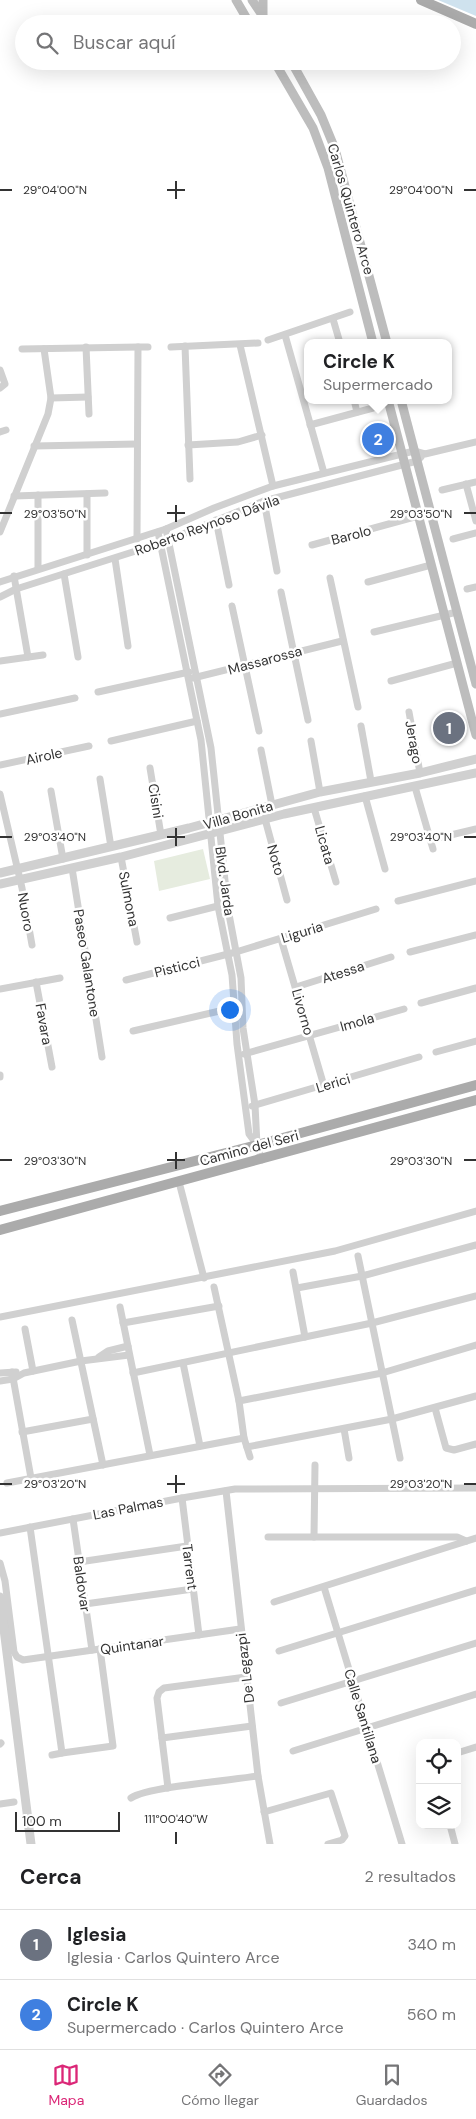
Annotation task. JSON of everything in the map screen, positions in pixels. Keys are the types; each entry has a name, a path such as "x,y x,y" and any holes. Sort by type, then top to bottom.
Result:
{"main road":[{"path":"236,0 245,15"},
{"path":"252,0 262,15"},
{"path":"263,0 265,15"},
{"path":"421,0 455,15"},
{"path":"461,17 476,24"},
{"name":"Carlos Quintero Arce","path":"279,70 313,128 321,147 372,339"},
{"name":"Carlos Quintero Arce","path":"296,70 321,116 335,149 385,339"},
{"path":"364,307 377,305"},
{"path":"389,404 476,734"},
{"path":"402,404 476,684"},
{"name":"Camino del Seri","path":"0,1212 257,1146 476,1085"},
{"name":"Camino del Seri","path":"0,1230 476,1100"},
{"path":"360,1131 370,1114"}],"street":[{"path":"268,340 350,312"},
{"path":"333,319 339,339"},
{"path":"285,335 304,403"},
{"path":"171,347 258,343"},
{"path":"240,345 273,482"},
{"path":"185,346 190,479"},
{"path":"137,539 138,347"},
{"path":"22,349 148,347"},
{"path":"86,348 89,414"},
{"path":"0,532 45,422 51,398 44,349"},
{"path":"0,370 5,384 0,388"},
{"path":"51,398 88,397"},
{"path":"304,404 324,474"},
{"path":"355,404 358,412"},
{"path":"310,425 373,408"},
{"path":"188,445 238,442 262,435"},
{"path":"417,461 425,454 476,442"},
{"path":"34,446 137,444"},
{"path":"414,451 425,454"},
{"name":"Roberto Reynoso Dávila","path":"0,597 161,543 264,501 404,459 414,451"},
{"name":"Roberto Reynoso Dávila","path":"0,582 158,532 273,482 404,459 417,461"},
{"path":"442,490 476,482"},
{"path":"466,484 476,521"},
{"path":"14,496 105,493"},
{"path":"87,494 87,555"},
{"path":"38,495 38,569"},
{"path":"264,501 277,571"},
{"name":"Barolo","path":"312,545 418,516"},
{"path":"216,520 229,585"},
{"name":"Blvd. Jarda","path":"166,529 191,675 194,722 202,753 209,834 218,906 232,975 239,1055 247,1106 249,1134 257,1146 262,1160"},
{"name":"Blvd. Jarda","path":"158,532 191,675 211,748 219,832 241,978 247,1053 255,1105 257,1146"},
{"path":"453,539 476,533"},
{"path":"115,558 128,646"},
{"path":"368,582 431,565"},
{"path":"64,574 78,657"},
{"path":"14,576 28,657"},
{"path":"330,578 342,641 358,707"},
{"path":"467,589 476,587"},
{"path":"281,592 292,653 308,720"},
{"path":"232,606 259,731"},
{"path":"374,632 457,612"},
{"name":"Massarossa","path":"98,692 244,667 342,641"},
{"path":"0,661 43,655"},
{"path":"390,681 457,663"},
{"path":"0,714 75,698"},
{"name":"Jerago","path":"409,712 420,772"},
{"path":"111,741 194,722"},
{"path":"361,726 371,781"},
{"path":"311,741 320,792"},
{"name":"Airole","path":"0,765 89,746"},
{"path":"261,750 272,805"},
{"name":"Villa Bonita","path":"0,872 16,870 161,835 320,792 476,759"},
{"name":"Cisini","path":"150,768 161,835"},
{"name":"Villa Bonita","path":"1,883 121,857 365,796 476,773"},
{"path":"100,779 111,847"},
{"path":"415,787 433,849"},
{"path":"51,791 63,859"},
{"path":"0,794 19,879"},
{"path":"365,796 385,869"},
{"name":"Licata","path":"314,808 336,882"},
{"name":"Noto","path":"265,820 288,900"},
{"path":"430,840 476,829"},
{"name":"Sulmona","path":"121,857 137,942"},
{"name":"Paseo Galantone","path":"72,868 102,1057"},
{"path":"0,872 1,883"},
{"name":"Nuoro","path":"19,879 32,945"},
{"path":"398,901 476,881"},
{"path":"170,918 218,906"},
{"name":"Liguria","path":"227,954 376,909"},
{"path":"410,952 476,935"},
{"name":"Livorno","path":"281,938 324,1086"},
{"name":"Pisticci","path":"126,980 227,954"},
{"name":"Atessa","path":"296,987 390,957"},
{"path":"0,989 60,978"},
{"name":"Favara","path":"36,982 52,1067"},
{"path":"421,1003 476,988"},
{"path":"133,1030 242,1006"},
{"name":"Imola","path":"239,1055 404,1008"},
{"path":"436,1052 476,1042"},
{"name":"Lerici","path":"247,1106 324,1086 418,1057"},
{"path":"179,1182 204,1278"},
{"path":"0,1317 336,1251 476,1211"},
{"path":"297,1288 362,1276 476,1246"},
{"path":"358,1256 400,1458"},
{"path":"293,1272 305,1337"},
{"path":"214,1287 239,1401 244,1438 250,1457"},
{"path":"133,1373 372,1323 476,1296"},
{"path":"123,1323 219,1306"},
{"path":"120,1307 150,1456"},
{"path":"72,1320 103,1465"},
{"path":"25,1330 33,1371"},
{"path":"239,1401 382,1373 476,1345"},
{"path":"99,1357 108,1351 128,1346"},
{"path":"0,1373 12,1375 99,1357 110,1358 129,1355"},
{"path":"183,1363 200,1446"},
{"path":"0,1382 12,1375"},
{"path":"12,1375 31,1478"},
{"path":"247,1447 392,1419 476,1396"},
{"path":"435,1408 446,1448 454,1450 476,1444"},
{"path":"22,1432 93,1419"},
{"path":"344,1429 349,1458"},
{"path":"7,1483 244,1438"},
{"path":"314,1537 315,1465"},
{"name":"Las Palmas","path":"0,1533 182,1498 243,1489 476,1488"},
{"name":"De Legazpi","path":"226,1491 258,1776 270,1844"},
{"name":"Tarrent","path":"182,1498 199,1635"},
{"name":"Baldovar","path":"73,1519 92,1650"},
{"path":"30,1527 50,1656 62,1753"},
{"path":"268,1537 457,1537 466,1541"},
{"path":"274,1602 476,1538"},
{"path":"79,1562 187,1546"},
{"name":"Quintanar","path":"0,1563 5,1581 14,1652 17,1657 23,1660 240,1629"},
{"name":"Calle Santillana","path":"324,1587 402,1844"},
{"path":"85,1604 192,1589"},
{"path":"279,1651 476,1590"},
{"path":"0,1597 31,1844"},
{"path":"281,1703 476,1642"},
{"path":"52,1755 113,1750 100,1649"},
{"path":"168,1788 157,1698 161,1690 246,1677"},
{"path":"293,1751 476,1694"},
{"path":"162,1738 252,1726"},
{"path":"461,1752 476,1747"},
{"path":"131,1798 136,1794 168,1788 258,1776"},
{"path":"264,1812 332,1793 345,1836 342,1840 328,1844"},
{"path":"0,1804 14,1802"},
{"path":"451,1829 456,1844"}],"shaded area":[{"path":"203,849 210,879 159,891 154,861"}],"water":[{"path":"438,0 476,0 476,16"}],"place":[{"name":"Circle K","path":"378,439"},
{"name":"Iglesia","path":"449,728"}]}
